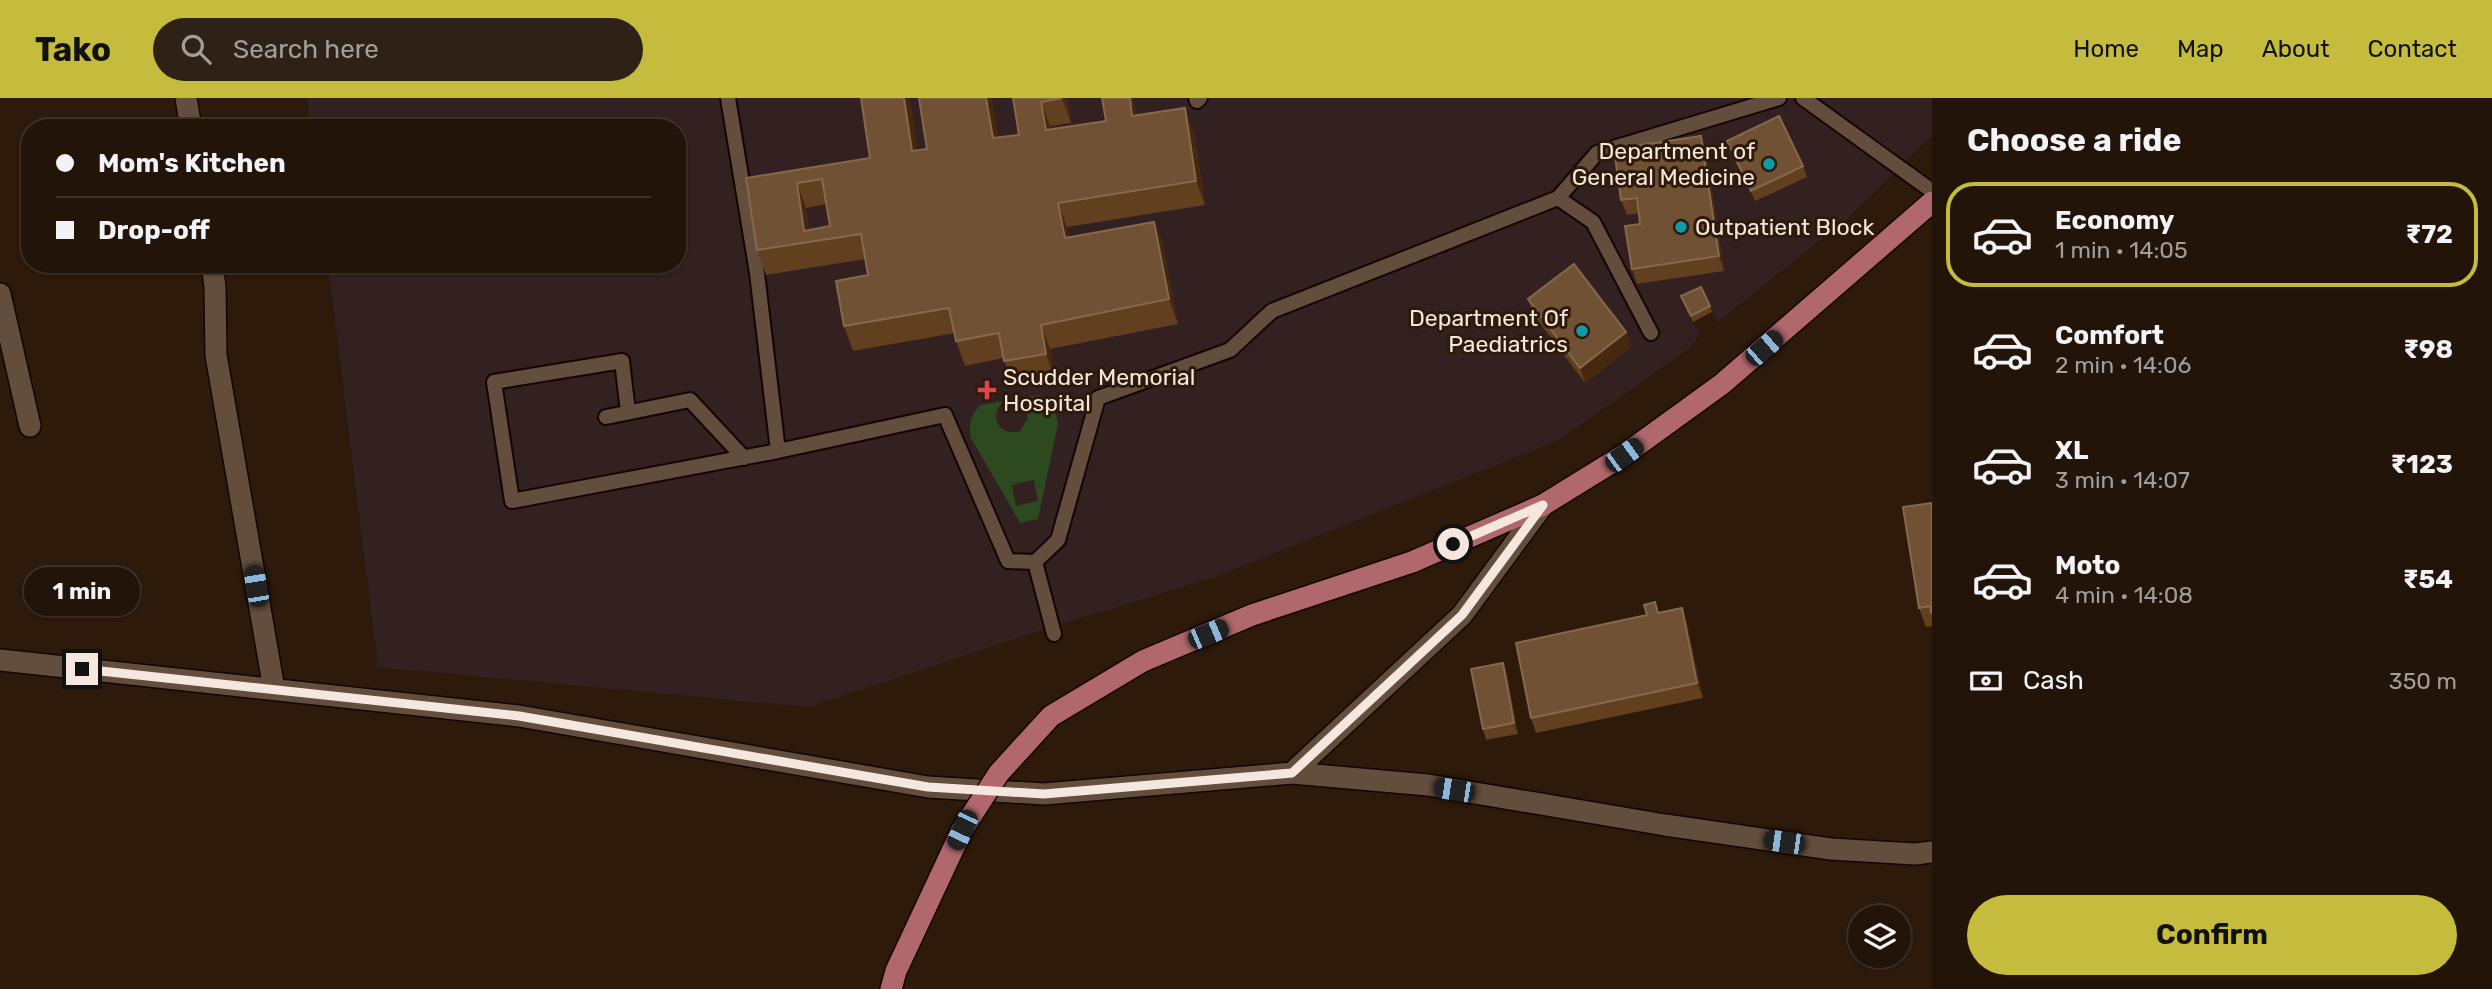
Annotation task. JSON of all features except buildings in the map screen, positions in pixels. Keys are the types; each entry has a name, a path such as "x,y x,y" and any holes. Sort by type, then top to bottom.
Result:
{"main road":[{"path":"891,989 896,971 962,830 999,773 1051,716 1143,661 1252,615 1412,562 1543,505 1624,455 1722,384 1932,202"}],"street":[{"path":"186,98 190,119"},
{"path":"213,273 216,355 274,689"},
{"path":"0,294 30,426"},
{"path":"1292,773 1462,615 1543,505"},
{"path":"0,660 519,716 928,787 1044,794 1292,773 1428,785 1665,825 1831,849 1915,854 1932,852"}],"lane":[{"path":"728,98 757,273 778,451"},
{"path":"628,412 622,361 494,382 512,501 744,458 945,415 1008,561 1035,562 1058,540 1098,398 1230,350 1272,311 1558,198 1597,153 1779,98"},
{"path":"1803,98 1932,191"},
{"path":"1558,198 1594,222 1651,333"},
{"path":"606,417 691,400 744,458"},
{"path":"1035,562 1055,634"}],"shaded area":[{"name":"Scudder Memorial Hospital","path":"307,98 1932,98 1932,136 1849,217 1718,322 1712,312 1693,321 1700,335 1689,349 1557,441 1212,578 1039,631 808,707 378,667 329,273 686,273 686,119 310,119"}],"green space":[{"path":"1039,395 1054,410 1058,424 1038,519 1020,523 971,438 971,420 980,405","holes":["1013,400 1022,404 1028,418 1020,431 1013,432 1002,429 996,415 1002,403","1034,480 1038,501 1016,506 1012,485"]}],"place":[{"name":"Department of General Medicine","path":"1769,164"},
{"name":"Outpatient Block","path":"1681,227"},
{"name":"Department Of Paediatrics","path":"1582,331"},
{"name":"Scudder Memorial Hospital","path":"987,390"}],"route":[{"path":"82,669 519,716 928,787 1044,794 1292,773 1462,615 1543,505 1453,544"}]}
